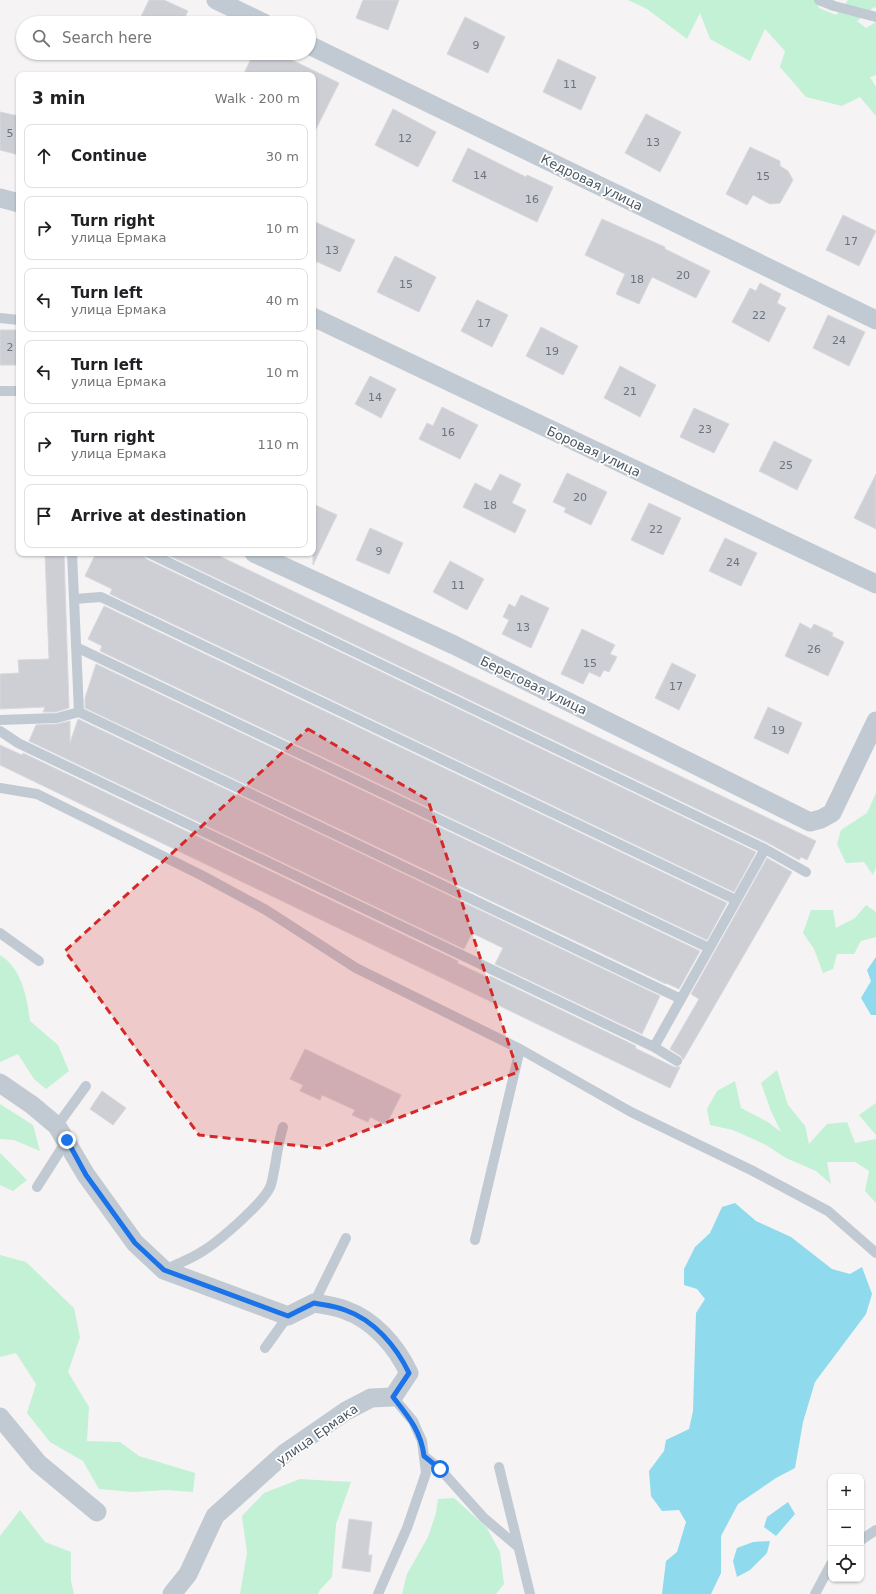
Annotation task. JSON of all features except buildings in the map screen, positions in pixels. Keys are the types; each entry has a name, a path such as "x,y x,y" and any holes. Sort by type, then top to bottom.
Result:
{"street":[{"path":"216,0 249,16"},
{"name":"Кедровая улица","path":"316,48 876,320"},
{"path":"0,198 16,202"},
{"name":"Боровая улица","path":"316,318 876,584"},
{"name":"Береговая улица","path":"260,556 454,646 810,822 822,819 832,813 876,721"},
{"path":"0,1083 32,1105 62,1133 86,1175 135,1243 164,1270 288,1316 314,1303 345,1310 371,1324 401,1356 409,1373 393,1397"},
{"name":"улица Ермака","path":"172,1594 188,1574 215,1516 285,1453 352,1408 371,1398 393,1397"},
{"path":"0,1417 38,1462 97,1512"}],"lane":[{"path":"819,0 834,6 876,17"},
{"path":"0,318 16,320"},
{"path":"0,391 16,391"},
{"path":"72,556 79,712"},
{"path":"155,556 765,850 806,872"},
{"path":"74,599 101,597 736,900"},
{"path":"76,647 709,948"},
{"path":"0,720 57,718 79,712 681,999"},
{"path":"0,730 18,743 654,1047 677,1061"},
{"path":"0,788 37,794 266,910 356,968 520,1049 631,1112 751,1170 828,1210 876,1253"},
{"path":"654,1047 765,850"},
{"path":"0,933 39,961"},
{"path":"475,1240 520,1049"},
{"path":"37,1187 86,1086"},
{"path":"164,1270 203,1252 229,1231 257,1204 270,1186 283,1127"},
{"path":"314,1303 346,1238"},
{"path":"265,1348 288,1316"},
{"path":"378,1594 407,1528 426,1473 422,1441 412,1421 393,1397"},
{"path":"424,1456 440,1469 484,1518 517,1546"},
{"path":"499,1467 517,1546 530,1594"},
{"path":"864,1538 876,1530"},
{"path":"815,1594 828,1570"}],"highlighted area":[{"path":"308,729 428,800 518,1072 320,1148 199,1135 65,951"}],"green space":[{"path":"628,0 816,0 819,8 836,15 848,0 876,0 876,8 874,7 857,21 866,28 876,22 876,75 870,77 876,87 876,116 860,97 842,106 806,97 780,67 785,51 765,29 750,61 710,39 700,13 687,39 647,9"},
{"path":"876,793 876,867 873,875 864,862 846,863 837,844 841,830 867,813"},
{"path":"866,905 876,912 876,937 861,941 854,954 837,954 833,969 823,973 814,949 803,933 811,910 833,910 836,928 855,918"},
{"path":"0,955 14,968 22,984 30,1021 58,1045 69,1071 46,1089 34,1079 18,1054 0,1062"},
{"path":"777,1070 788,1105 805,1126 809,1144 827,1124 847,1122 855,1143 876,1139 876,1203 865,1191 869,1171 855,1162 827,1162 831,1184 816,1171 786,1158 766,1145 733,1130 710,1125 707,1109 717,1091 735,1081 741,1108 768,1122 781,1132 771,1111 761,1083"},
{"path":"876,1103 876,1135 859,1115"},
{"path":"0,1104 33,1125 40,1151 14,1140 0,1139"},
{"path":"0,1153 27,1180 13,1191 0,1185"},
{"path":"0,1255 26,1262 74,1308 80,1337 68,1372 89,1407 87,1441 120,1442 139,1456 195,1473 193,1492 166,1490 133,1492 99,1489 83,1461 50,1442 27,1413 36,1384 16,1353 0,1357"},
{"path":"300,1479 351,1482 336,1524 332,1577 318,1594 240,1594 247,1553 242,1516 264,1493"},
{"path":"454,1498 487,1528 500,1552 504,1584 496,1594 402,1594 407,1574 428,1537 436,1513 438,1499"},
{"path":"20,1510 45,1542 71,1552 71,1581 74,1594 0,1594 0,1536"}],"water":[{"path":"876,957 876,1015 871,1015 861,998 871,981 867,970"},
{"path":"735,1203 756,1221 791,1237 832,1269 850,1274 862,1267 872,1294 866,1314 815,1382 803,1422 795,1468 776,1478 738,1504 721,1536 721,1573 711,1594 662,1594 666,1561 677,1552 686,1522 679,1510 662,1511 651,1496 649,1471 664,1451 666,1440 689,1429 693,1411 696,1313 705,1299 697,1289 684,1285 684,1269 695,1247 710,1233 722,1207"},
{"path":"788,1502 795,1514 776,1536 764,1527 767,1517"},
{"path":"770,1541 767,1553 750,1570 737,1577 733,1561 737,1548 753,1542"}],"route":[{"path":"67,1140 76,1160 135,1243 164,1270 288,1316 314,1303 345,1310 371,1324 401,1356 409,1373 393,1397 412,1421 422,1441 424,1456 440,1469"}]}
